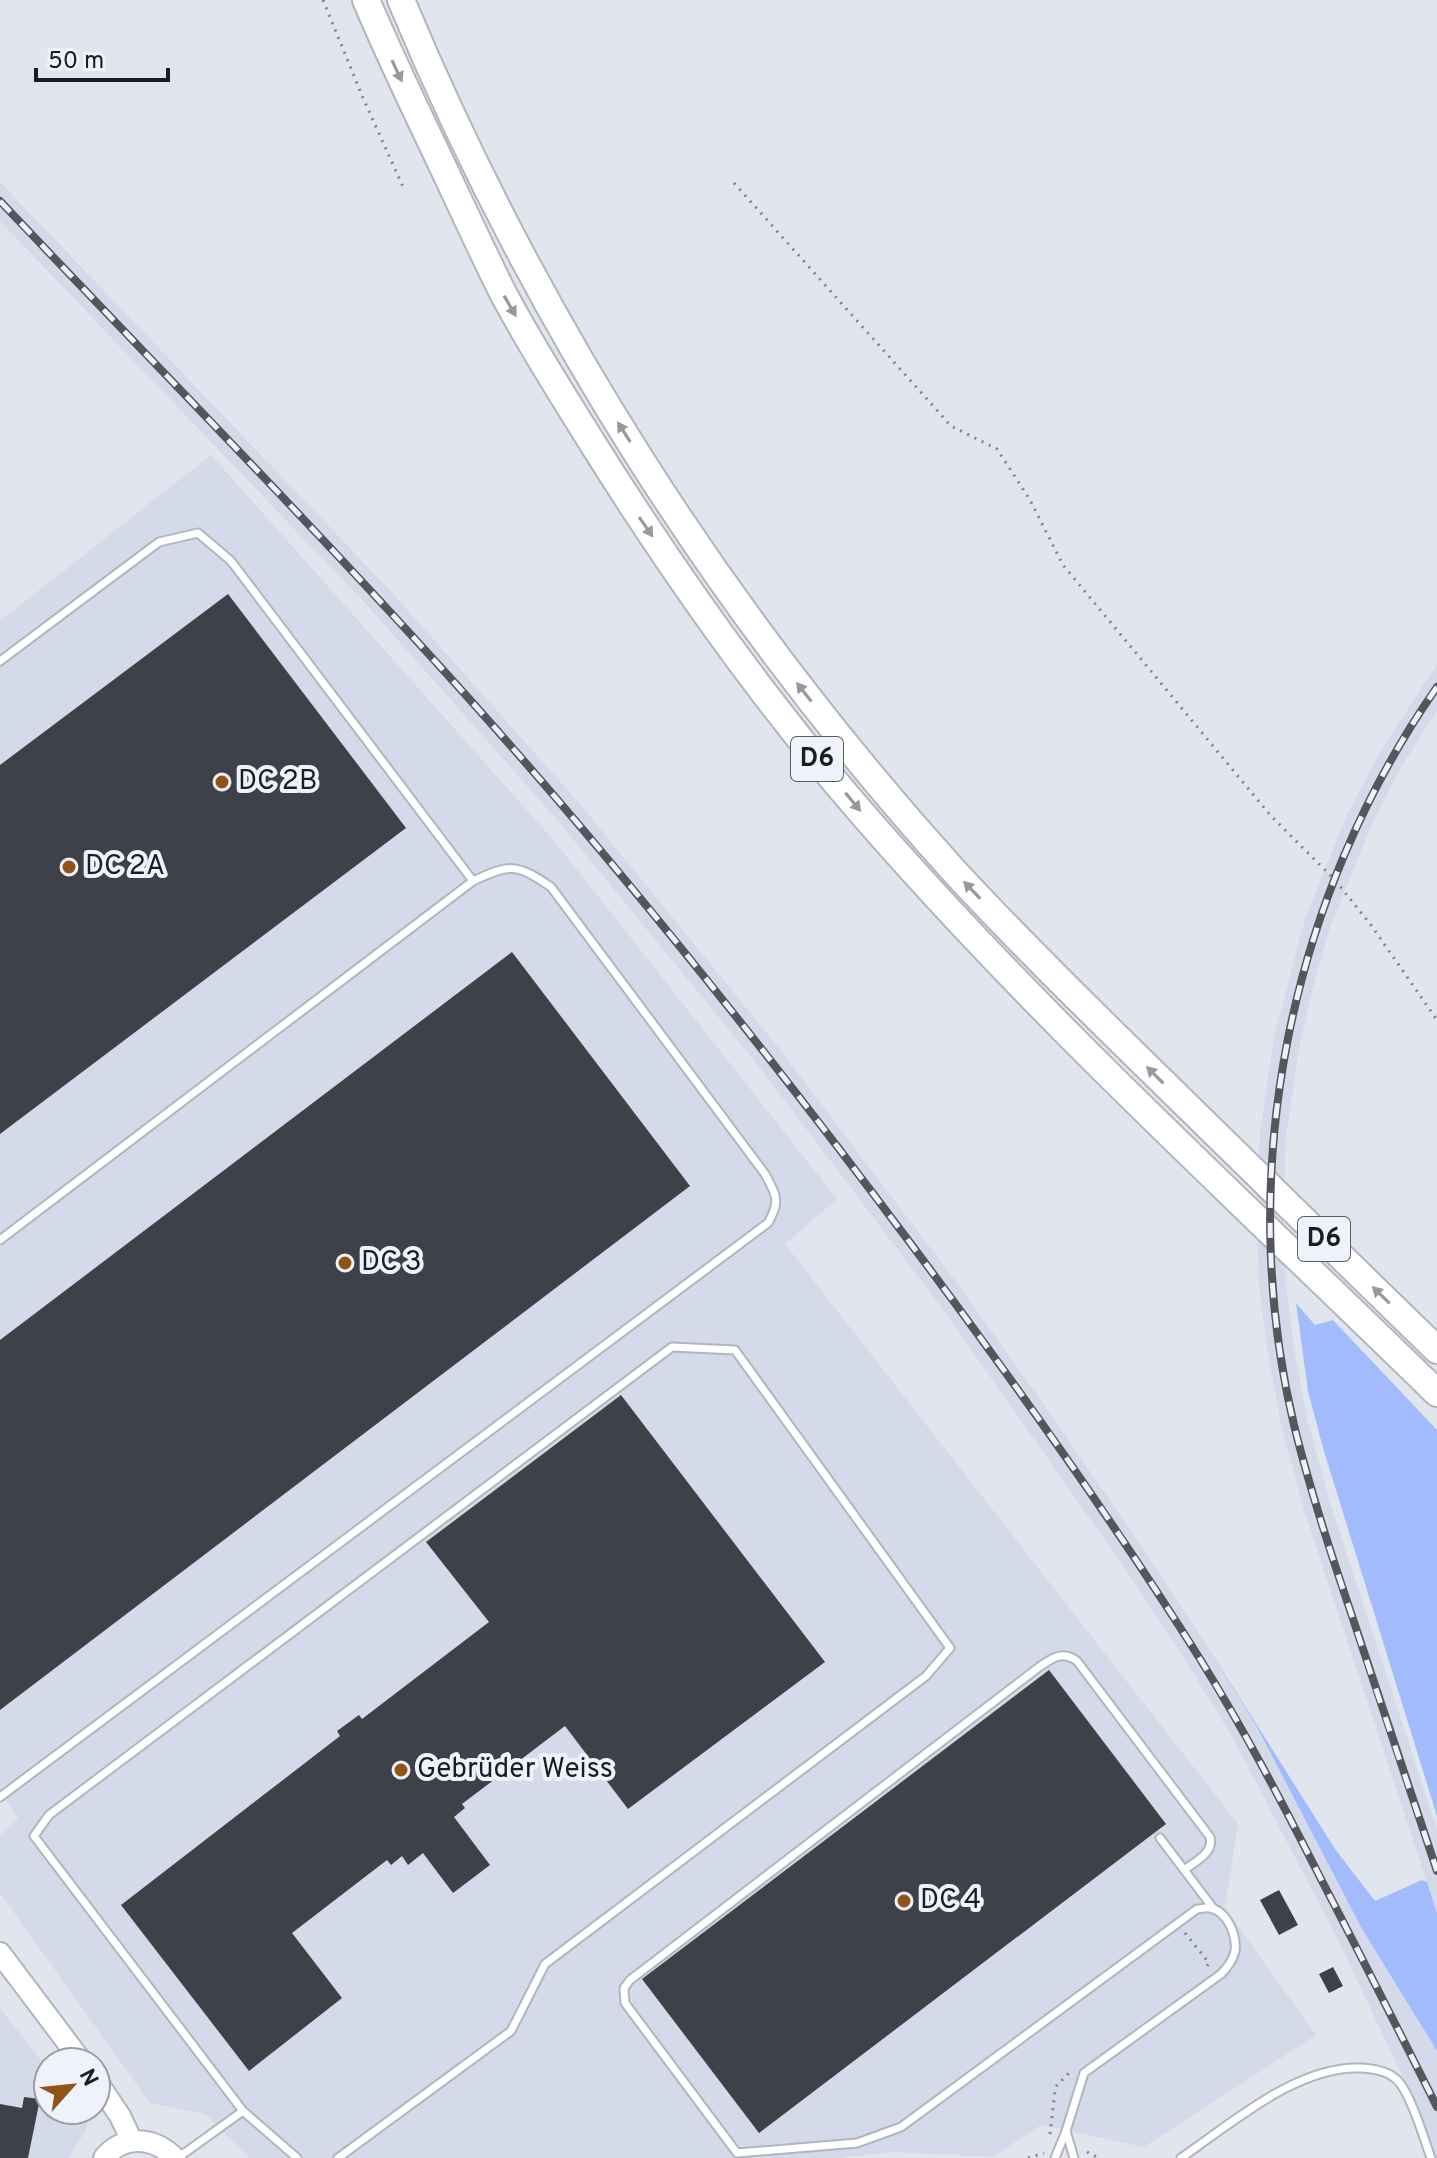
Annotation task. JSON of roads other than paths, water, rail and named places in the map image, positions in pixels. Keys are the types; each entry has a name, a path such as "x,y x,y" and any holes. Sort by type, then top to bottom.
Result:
{"highway":[{"name":"D6","path":"366,0 385,46 511,306 564,398 632,507 781,715 928,888 1021,985 1437,1393"},
{"name":"D6","path":"401,0 532,278 592,382 661,492 738,604 808,697 954,870 1039,959 1437,1350"}],"main road":[{"path":"0,1953 70,2046"},
{"path":"112,2104 132,2141"},
{"path":"104,2158 120,2145 132,2141 156,2144 176,2158"}],"lane":[{"path":"0,661 159,542 198,533 231,561 473,881"},
{"path":"0,1240 473,881 502,868 528,871 551,887 765,1174 777,1195 775,1211 768,1223 0,1797"},
{"path":"297,2158 243,2111 34,1836 49,1815 672,1347 735,1350 950,1648 926,1676 545,1964 511,2031 338,2158"},
{"path":"1184,1870 1209,1851 1212,1843 1210,1837 1077,1661 1061,1655 1039,1667 630,1980 624,1988 625,2003 737,2153 857,2143 901,2127 1197,1909 1213,1908"},
{"path":"1055,2158 1084,2073 1221,1974 1235,1953 1235,1940 1225,1917 1213,1908 1160,1838"},
{"path":"1181,2158 1269,2098 1310,2076 1344,2067 1377,2069 1397,2079 1417,2116 1431,2158"},
{"path":"176,2158 243,2111"},
{"path":"1066,2131 1074,2158"}],"railway":[{"path":"0,201 463,692 580,826 693,963 858,1173 1060,1449 1200,1659 1279,1797 1437,2107"},
{"path":"1437,687 1386,769 1344,856 1311,947 1288,1041 1274,1137 1270,1233 1277,1330 1300,1448 1333,1560 1437,1871"}],"place":[{"name":"DC 2B","path":"222,782"},
{"name":"DC 2A","path":"69,867"},
{"name":"DC 3","path":"345,1263"},
{"name":"Gebrüder Weiss","path":"401,1770"},
{"name":"DC 4","path":"904,1901"}]}
